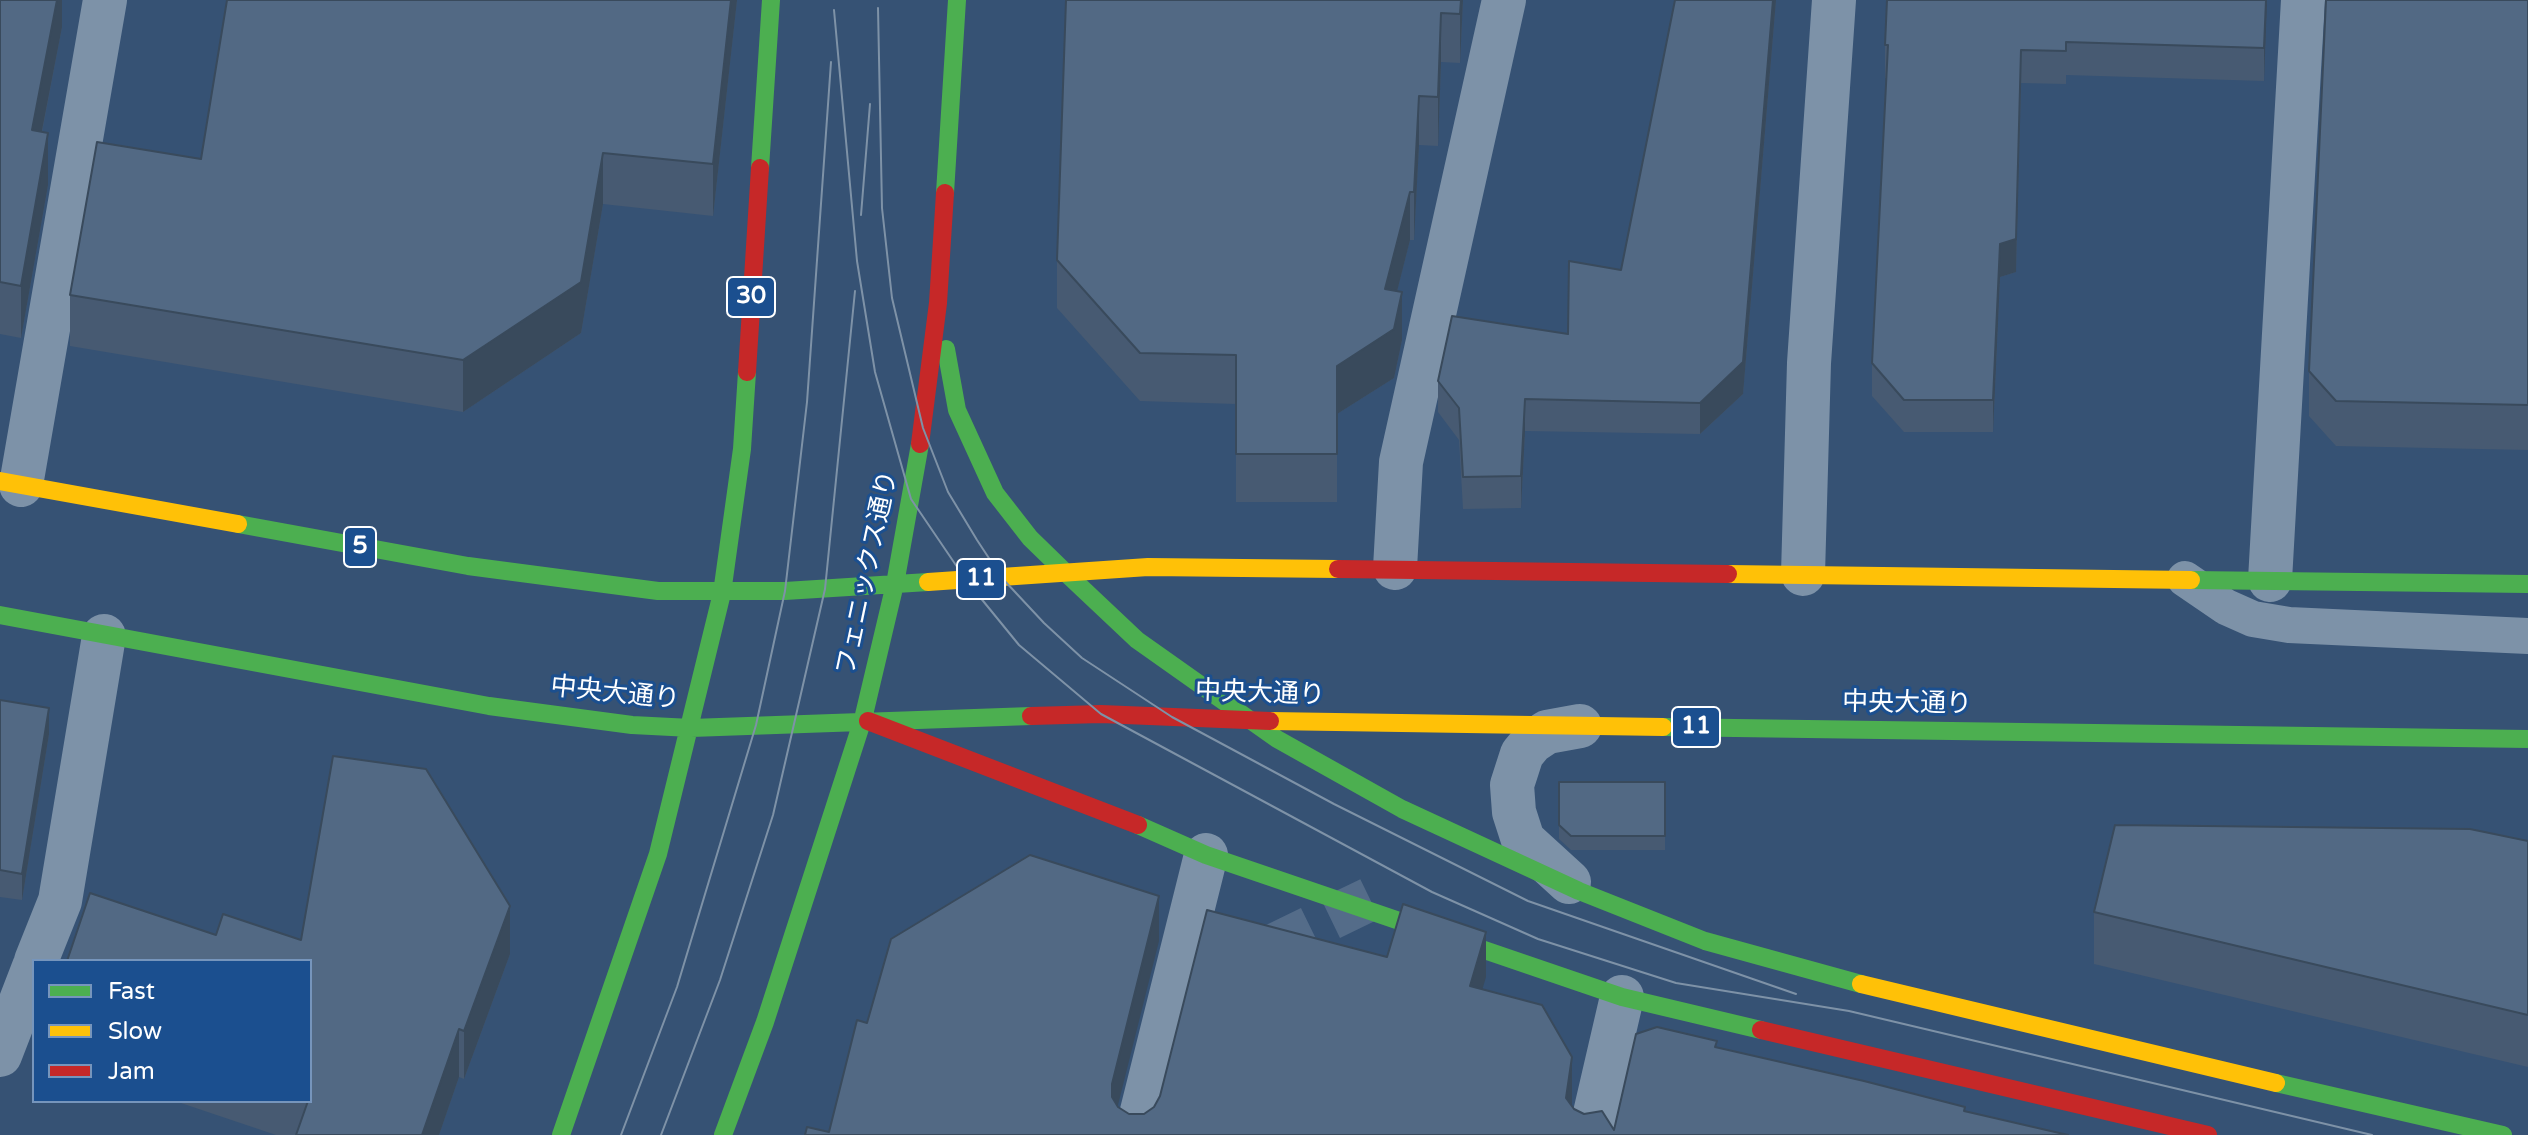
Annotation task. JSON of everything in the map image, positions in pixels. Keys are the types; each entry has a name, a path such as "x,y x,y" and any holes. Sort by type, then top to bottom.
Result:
{"main road":[{"name":"30","path":"722,593 742,449 771,0"},
{"name":"フェニックス通り","path":"723,1135 765,1022 863,719 895,584 921,442 938,303 957,0"},
{"path":"938,303 957,410 974,454 995,493 1030,538 1137,640 1248,721 1402,809 1579,891 1705,941 1929,1003 2503,1135"},
{"name":"5","path":"11,483 510,573 658,591 722,593 895,584"},
{"name":"11","path":"895,584 1148,567 2528,584"},
{"path":"561,1135 658,854 722,593"},
{"name":"中央大通り","path":"0,615 489,706 632,725 691,728 863,719 1101,714 1248,721 2528,739"},
{"path":"863,719 1116,816 1206,855 1622,997 2208,1135"}],"street":[{"path":"11,483 105,0"},
{"path":"1395,568 1401,462 1504,0"},
{"path":"1803,574 1809,363 1834,0"},
{"path":"2270,580 2303,0"},
{"path":"37,959 60,901 104,636"},
{"path":"1579,891 1523,840 1514,812 1512,785 1522,754 1532,742 1547,732 1570,726 1599,726"},
{"path":"1136,1135 1206,855"},
{"path":"0,1055 32,972"},
{"path":"1590,1135 1622,997"}],"lane":[{"path":"2185,579 2226,607 2253,619 2289,625 2528,636"}],"building":[{"path":"0,0 57,0 32,130 48,133 21,286 0,282"},
{"path":"227,0 731,0 713,164 603,153 581,282 463,360 70,295 97,142 201,159"},
{"path":"1066,0 1461,0 1460,14 1441,13 1438,97 1419,96 1414,192 1410,192 1385,289 1402,292 1394,329 1337,366 1337,454 1236,454 1236,355 1140,353 1057,260"},
{"path":"1675,0 1773,0 1743,362 1700,403 1525,399 1521,476 1463,477 1459,408 1438,381 1452,316 1568,334 1569,261 1621,270"},
{"path":"1887,0 2266,0 2264,48 2066,42 2066,51 2021,50 2016,239 2000,244 1993,400 1904,400 1872,363 1888,45 1885,45"},
{"path":"2326,0 2528,0 2528,405 2336,401 2309,371"},
{"path":"0,700 49,708 22,874 0,870"},
{"path":"333,756 426,769 510,906 464,1031 459,1029 422,1135 296,1135 307,1103 312,1103 312,959 68,959 90,893 216,935 223,914 301,940"},
{"path":"1559,782 1665,782 1665,836 1571,836 1559,825"},
{"path":"2115,825 2470,829 2528,841 2528,1015 2094,912"},
{"path":"1030,855 1159,896 1112,1084 1112,1097 1118,1107 1129,1114 1144,1114 1154,1107 1160,1096 1207,910 1387,957 1403,904 1486,932 1470,986 1542,1005 1572,1057 1566,1098 1574,1109 1584,1114 1602,1111 1614,1130 1636,1034 1657,1027 1717,1041 1715,1047 1864,1081 1965,1107 1964,1111 2068,1135 805,1135 807,1127 829,1132 857,1020 867,1023 891,939"}],"tunnel":[{"path":"1271,947 1378,895"}],"tram line":[{"path":"878,8 882,208 892,298 923,428 948,492 1002,578 1082,658 1172,717 1334,804 1528,901 1796,994"},
{"path":"834,10 857,261 875,372 911,499 966,580 1019,645 1101,714 1432,892 1538,939 1676,983 1849,1011 2372,1135"},
{"path":"621,1135 677,987 756,725 785,591 807,402 831,62"},
{"path":"861,215 870,104"},
{"path":"661,1135 720,980 773,815 794,724 825,589 855,291"}],"traffic: fast":[{"path":"760,168 771,0"},
{"path":"945,193 957,0"},
{"path":"946,349 957,410 995,493 1030,538 1067,574"},
{"path":"561,1135 658,854 722,593 742,449 747,372"},
{"path":"723,1135 765,1022 863,719 895,584 920,444"},
{"path":"238,524 468,566 658,591 785,591 928,582"},
{"path":"1067,574 1137,640 1277,739 1402,809 1579,891 1705,941 1861,984"},
{"path":"2191,580 2528,584"},
{"path":"0,615 489,706 632,725 691,728 1031,716"},
{"path":"1663,727 2528,739"},
{"path":"1138,825 1206,855 1622,997 1761,1030"},
{"path":"2276,1083 2503,1135"}],"traffic: slow":[{"path":"0,481 238,524"},
{"path":"928,582 1148,567 1338,569"},
{"path":"1728,574 2191,580"},
{"path":"1270,721 1663,727"},
{"path":"1861,984 2276,1083"}],"traffic: jam":[{"path":"747,372 760,168"},
{"path":"920,444 938,303 945,193"},
{"path":"1338,569 1728,574"},
{"path":"1031,716 1101,714 1270,721"},
{"path":"868,721 1138,825"},
{"path":"1761,1030 2208,1135"}]}
